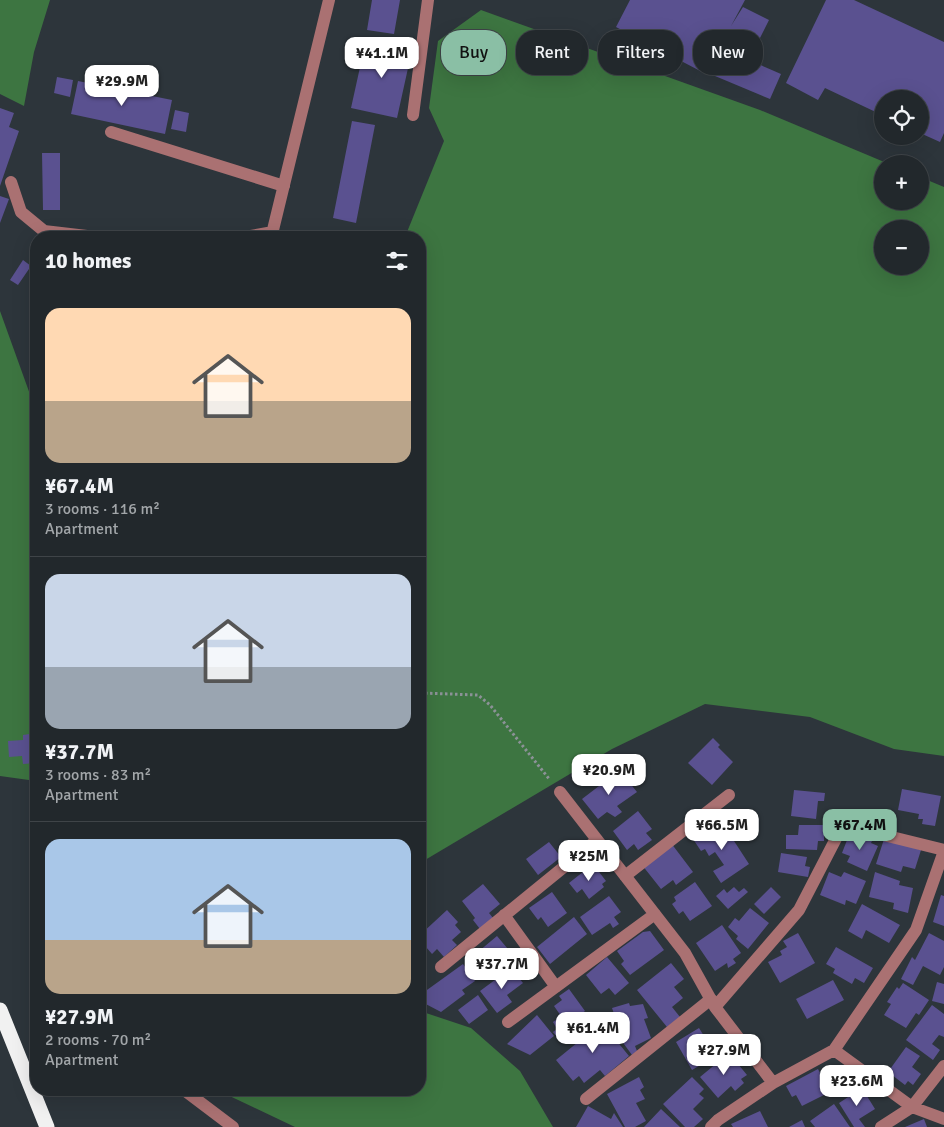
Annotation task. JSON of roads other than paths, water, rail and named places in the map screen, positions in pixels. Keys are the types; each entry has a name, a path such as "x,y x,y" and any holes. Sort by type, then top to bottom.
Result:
{"highway":[{"path":"0,1010 30,1084"},
{"path":"35,1096 47,1127"}],"street":[{"path":"273,231 330,0"},
{"path":"413,115 428,0"},
{"path":"111,132 284,186"},
{"path":"11,182 20,212 44,231"},
{"path":"560,792 685,953 713,1003 773,1083"},
{"path":"625,876 729,795"},
{"path":"586,1099 713,1003 799,910 843,825 944,851 916,930 834,1050 773,1083 718,1120 711,1127"},
{"path":"441,966 597,840"},
{"path":"508,1022 655,914"},
{"path":"504,916 556,987"},
{"path":"0,1034 14,1044"},
{"path":"834,1050 912,1107 944,1119"},
{"path":"881,1127 912,1107 944,1066"},
{"path":"192,1096 232,1127"}]}
